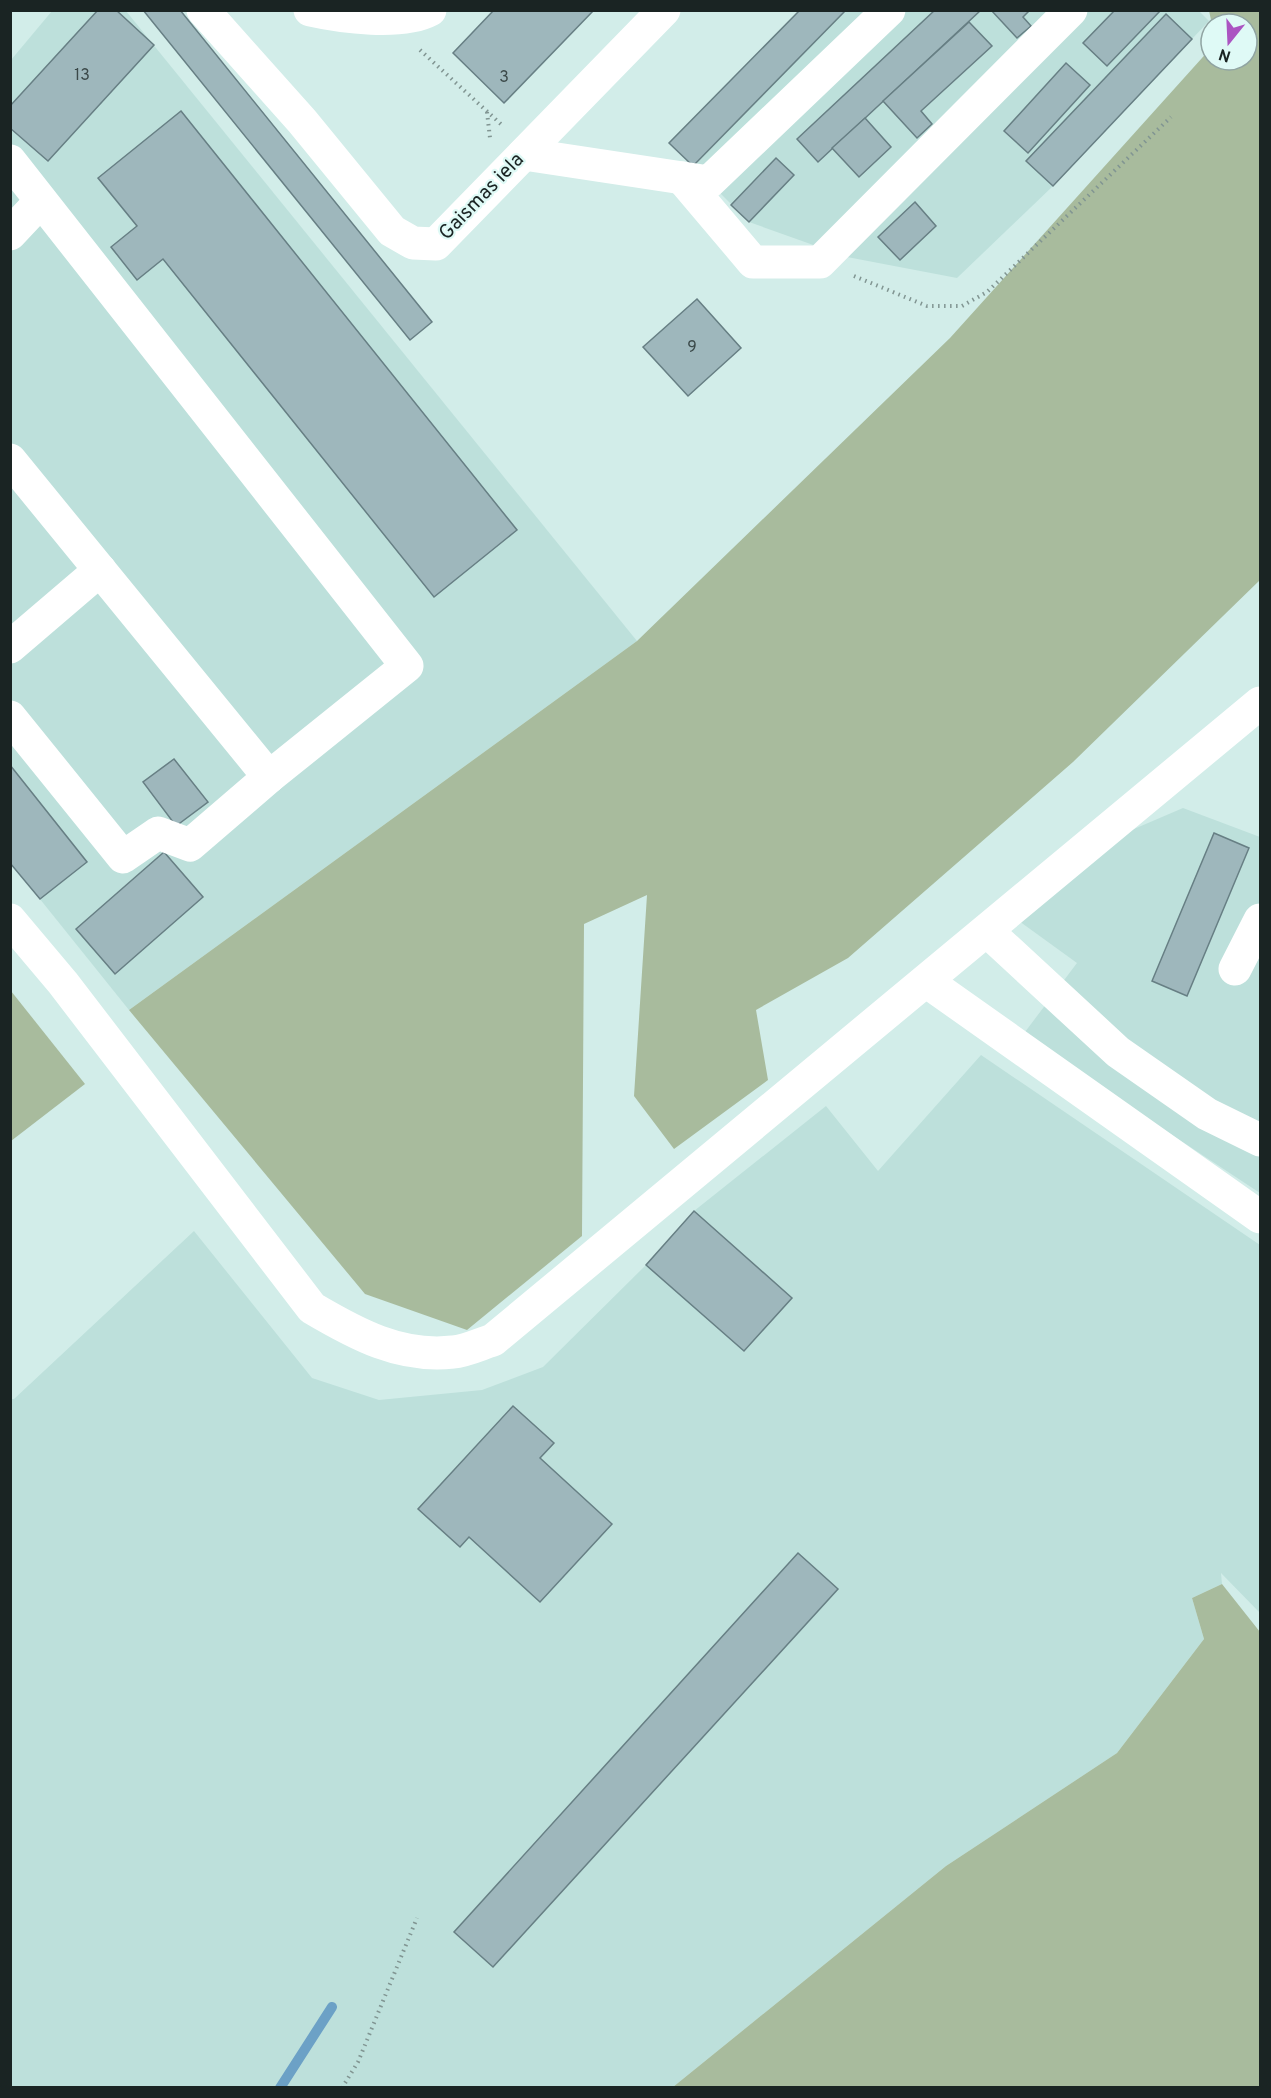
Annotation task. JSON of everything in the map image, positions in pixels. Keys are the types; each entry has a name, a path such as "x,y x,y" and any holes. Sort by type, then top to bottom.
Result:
{"street":[{"path":"310,10 335,16 384,17 417,17 430,10"},
{"name":"Gaismas iela","path":"216,13 392,231 413,243 436,244 664,10"},
{"path":"526,152 709,182 889,10"},
{"path":"682,178 753,262 820,262 1071,10"},
{"path":"10,161 407,666 269,777 190,845 158,833 123,857 10,717"},
{"path":"10,234 42,201"},
{"path":"10,460 269,777"},
{"path":"10,647 100,570"},
{"path":"10,920 63,983 312,1308 363,1337 400,1350 453,1352 493,1340 1260,703"},
{"path":"1235,969 1260,920"},
{"path":"987,931 1118,1052 1208,1114 1260,1140"},
{"path":"926,981 1260,1217"}],"path":[{"path":"384,17 526,152"},
{"path":"820,262 927,306 962,306 987,292 1171,117"},
{"path":"342,2088 358,2062 417,1918"}],"shaded area":[{"path":"1198,10 1200,12 1199,32 1053,186 957,278 847,257 749,222 693,166 800,11"},
{"path":"52,11 126,11 637,641 129,1010 11,863 11,60"},
{"path":"1183,808 1260,837 1260,1193 1022,1036 1077,963 1019,921 1120,835"},
{"path":"981,1055 1260,1245 1260,1613 1221,1573 1222,1584 1192,1598 1204,1639 1117,1753 946,1866 673,2087 11,2087 10,1399 14,1399 194,1231 312,1378 379,1400 482,1390 543,1367 646,1265 694,1211 826,1106 878,1171"}],"green space":[{"path":"1260,11 1260,580 1073,762 848,958 756,1010 768,1080 674,1149 634,1096 647,895 584,924 582,1236 467,1330 365,1294 129,1010 637,641 950,338 1199,61 1199,72 1259,72 1259,12 1209,12"},
{"path":"11,991 85,1084 11,1141"},
{"path":"1222,1584 1260,1632 1260,2087 673,2087 946,1866 1117,1753 1204,1639 1192,1598"}],"building":[{"path":"98,10 116,10 154,45 48,161 10,128 10,106"},
{"path":"143,10 180,10 432,322 410,340"},
{"path":"494,10 594,10 504,103 453,53"},
{"path":"800,10 846,10 693,166 669,143"},
{"path":"935,10 981,10 818,162 797,139"},
{"path":"991,10 1030,10 1023,17 1031,26 1017,38"},
{"path":"1115,10 1161,10 1107,66 1083,43"},
{"path":"1166,14 1192,39 1053,186 1026,161"},
{"path":"969,22 992,46 921,111 932,124 917,138 883,101"},
{"path":"1066,63 1090,85 1028,153 1004,131"},
{"path":"181,111 517,530 434,597 163,259 137,280 111,247 137,226 98,178"},
{"path":"865,118 891,147 859,177 832,148"},
{"path":"776,158 794,175 749,222 731,205"},
{"path":"915,202 936,226 900,260 878,237"},
{"path":"697,299 741,348 688,396 643,347"},
{"path":"174,759 208,802 176,826 143,782"},
{"path":"10,765 87,862 40,899 10,863"},
{"path":"1214,833 1249,848 1187,996 1152,981"},
{"path":"164,852 203,897 115,974 76,929"},
{"path":"694,1211 792,1298 744,1351 646,1265"},
{"path":"513,1406 554,1443 540,1458 612,1524 540,1602 469,1537 460,1547 418,1509"},
{"path":"798,1553 838,1589 493,1967 454,1932"}],"waterway":[{"path":"280,2088 332,2007"}]}
